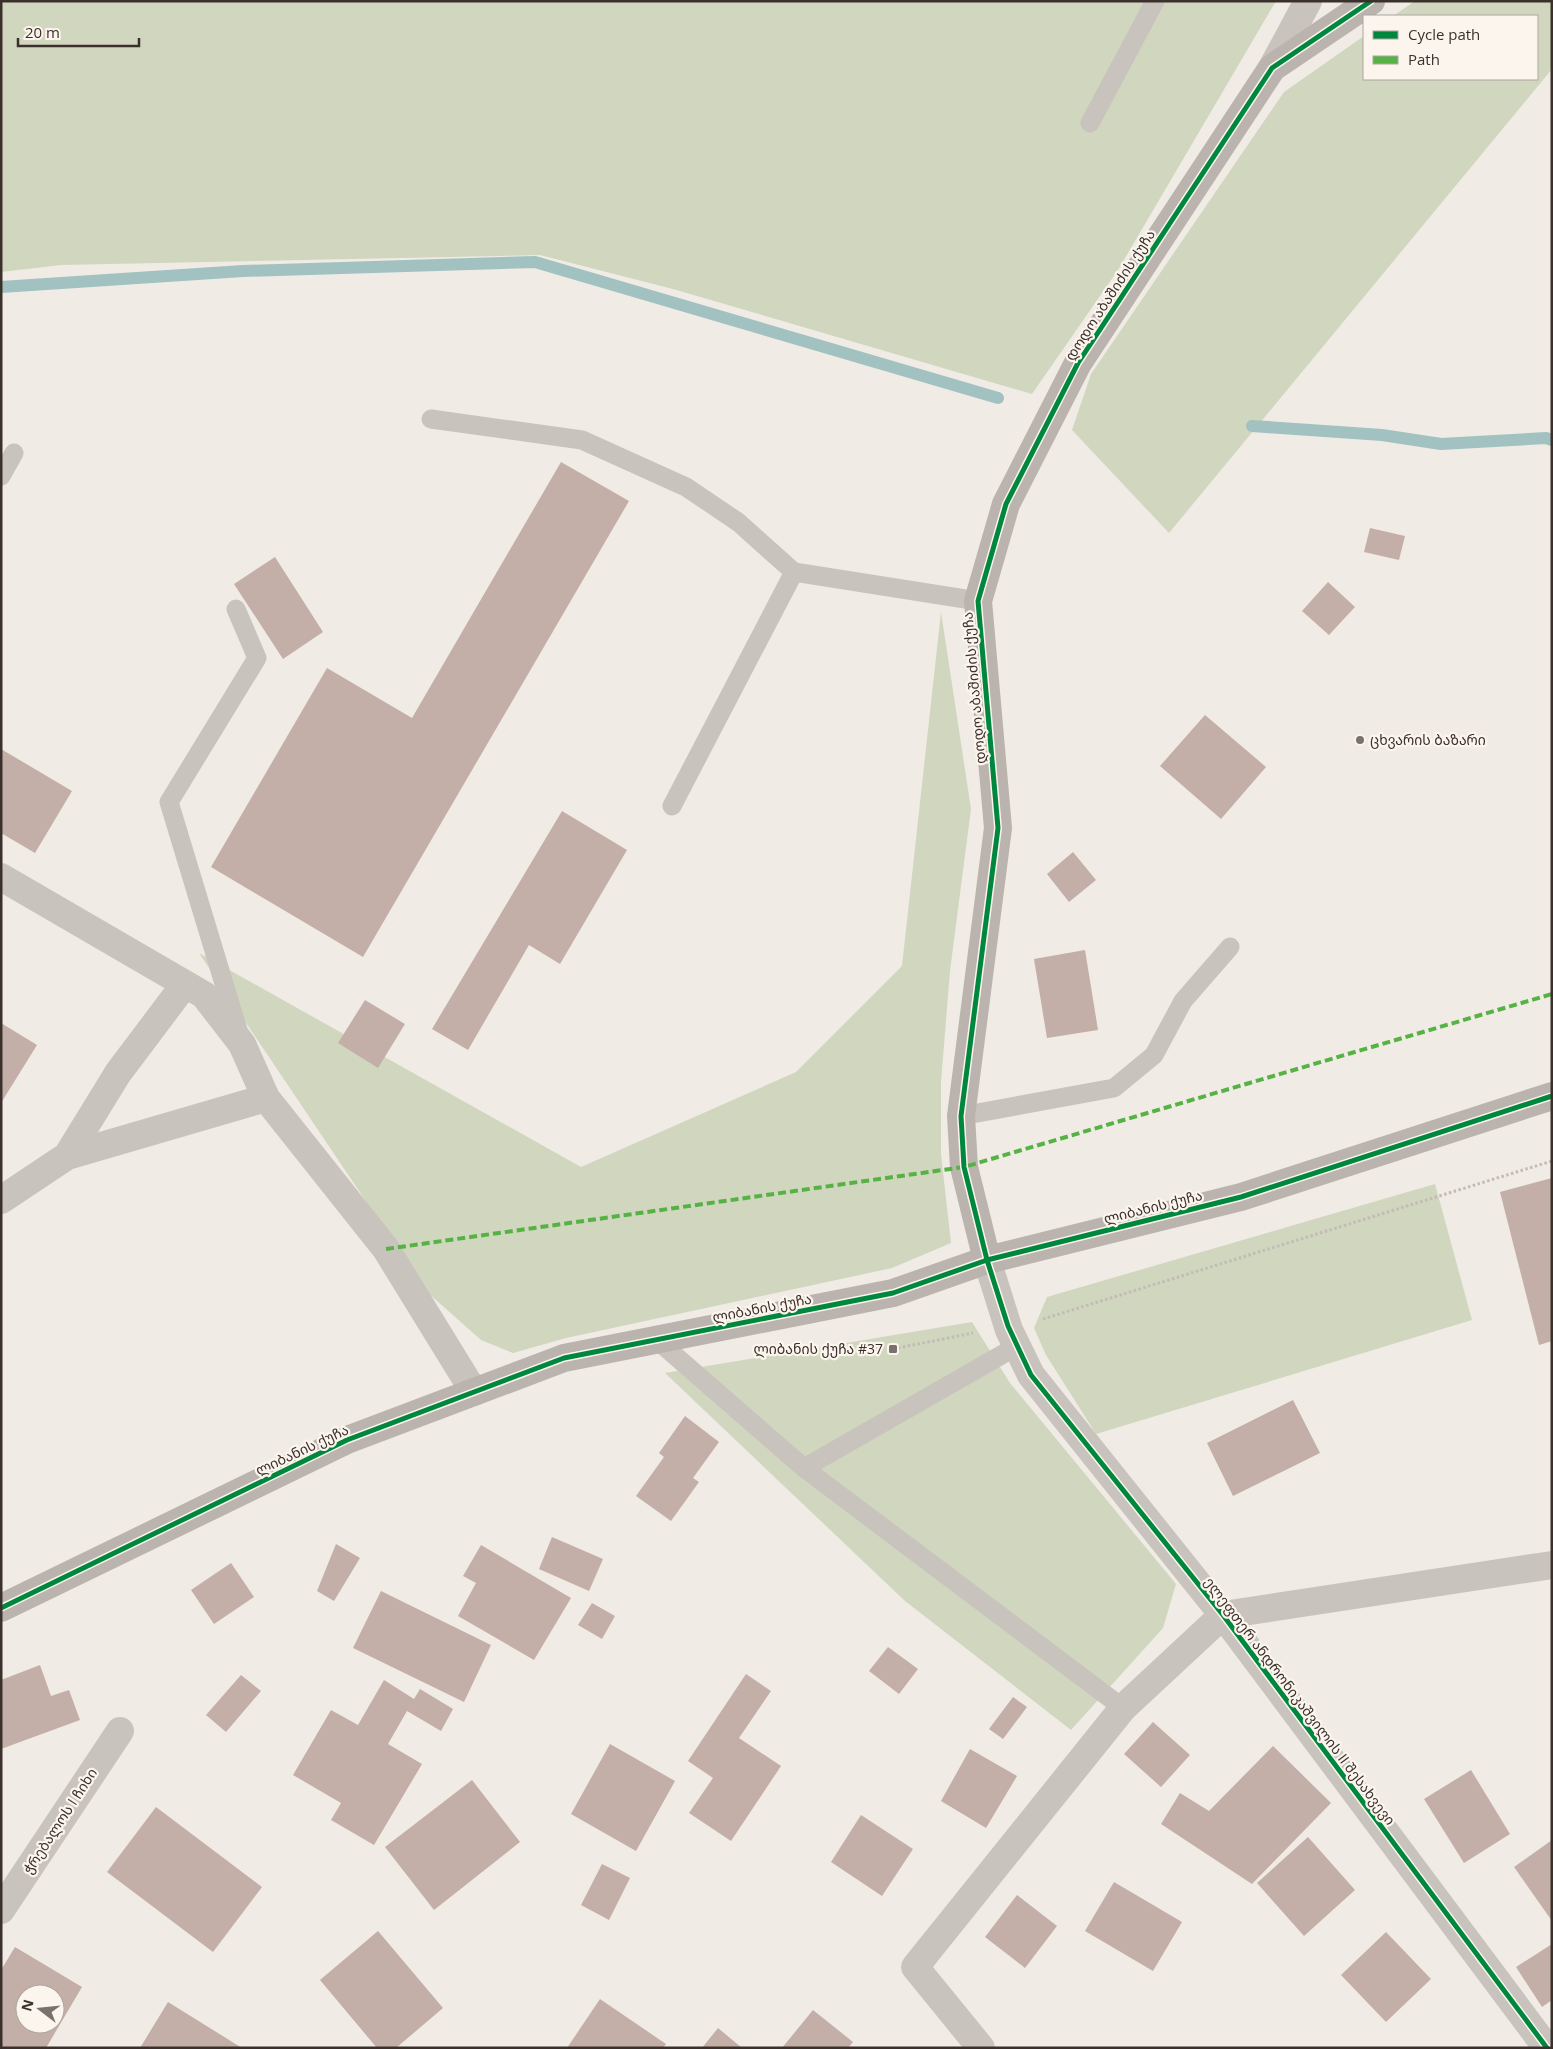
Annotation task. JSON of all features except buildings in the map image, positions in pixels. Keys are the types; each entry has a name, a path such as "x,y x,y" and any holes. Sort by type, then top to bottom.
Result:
{"street":[{"path":"1272,68 1308,1"},
{"name":"დოდო აბაშიძის ქუჩა","path":"987,1260 964,1167 961,1116 998,828 978,601 1006,504 1078,363 1272,68 1371,1"},
{"path":"1,877 204,995 242,1044 266,1098 386,1250 474,1392"},
{"path":"66,1156 118,1073 185,984"},
{"name":"ლიბანის ქუჩა","path":"1,1608 347,1440 564,1358 893,1293 987,1260 1241,1197 1552,1096"},
{"path":"1,1200 66,1156 266,1098"},
{"name":"ელეფთერ ანდრონიკაშვილის II შესახვევი","path":"987,1260 1012,1336 1031,1375 1223,1615 1547,2048"},
{"name":"ელეფთერ ანდრონიკაშვილის II შესახვევი","path":"981,2048 915,1968 1123,1708 1223,1615 1552,1565"},
{"name":"ჭრებალოს I ჩიხი","path":"1,1910 120,1731"}],"lane":[{"path":"1090,123 1155,1"},
{"path":"430,420 582,440 686,487 738,522 794,572 978,601"},
{"path":"1,476 14,453"},
{"path":"672,806 794,572"},
{"path":"236,609 257,658 169,802 242,1044"},
{"path":"961,1116 1114,1088 1154,1055 1184,1002 1230,947"},
{"path":"804,1468 1012,1336"},
{"path":"657,1340 804,1468 1123,1708"}],"path":[{"path":"892,1348 1012,1336 1051,1318 1552,1161"}],"green space":[{"path":"1,1 1276,1 1118,270 1032,394 673,289 540,255 61,265 1,272"},
{"path":"1415,1 1552,1 1552,69 1169,533 1072,430 1091,374 1284,92 1363,37 1363,80 1538,80 1538,15 1394,15"},
{"path":"941,612 971,809 950,971 941,1082 941,1154 951,1243 892,1268 566,1338 513,1353 481,1340 427,1292 199,953 581,1167 796,1072 902,966"},
{"path":"1435,1184 1472,1320 1096,1434 1046,1355 1034,1328 1047,1297"},
{"path":"972,1322 1010,1383 1176,1584 1163,1628 1071,1730 905,1601 665,1373"}],"waterway":[{"path":"1,287 243,271 535,262 998,398"},
{"path":"1252,426 1382,435 1441,444 1546,438 1552,440"}],"marked path":[{"path":"386,1249 964,1167 1552,994"}],"cycle path":[{"path":"1371,1 1272,68 1078,363 1006,504 978,601 998,828 961,1116 964,1167 987,1260 1008,1326 1031,1375 1223,1615 1547,2048"},
{"path":"1,1608 347,1440 564,1358 893,1293 987,1260 1241,1197 1552,1096"}],"place":[{"name":"ცხვარის ბაზარი","path":"1360,740"},
{"name":"ლიბანის ქუჩა #37","path":"893,1349"}]}
